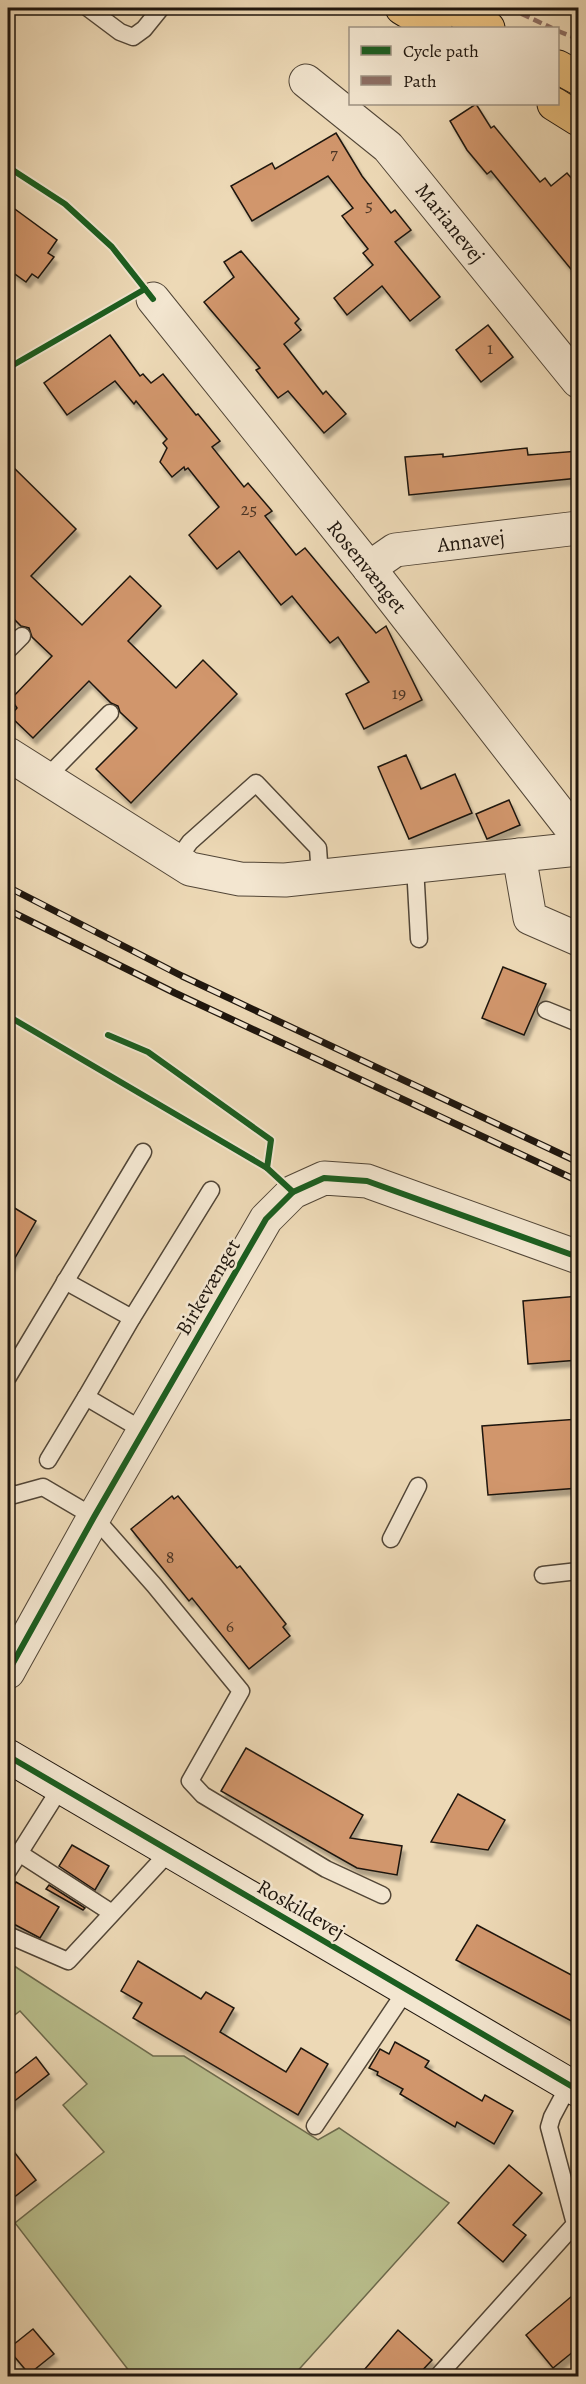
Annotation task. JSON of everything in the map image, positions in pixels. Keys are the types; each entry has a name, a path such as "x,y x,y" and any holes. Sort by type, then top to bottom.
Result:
{"main road":[{"path":"402,8 433,27"},
{"path":"453,8 486,27"},
{"path":"559,68 579,78"},
{"path":"556,105 579,118"}],"street":[{"name":"Marianevej","path":"306,81 388,147 579,381"},
{"name":"Rosenvænget","path":"153,299 369,568 579,837"},
{"name":"Annavej","path":"369,568 395,550 579,528"},
{"path":"8,754 190,869 240,879 285,880 579,849"},
{"path":"519,855 530,918 579,939"},
{"name":"Birkevænget","path":"8,1668 266,1219 293,1192 324,1178 367,1181 579,1257"},
{"name":"Roskildevej","path":"8,1758 574,2087"}],"lane":[{"path":"88,8 120,32 133,37 144,29 161,8"},
{"path":"8,650 22,636"},
{"path":"46,777 110,712"},
{"path":"177,860 190,842 256,783 318,848 320,876"},
{"path":"415,866 419,939"},
{"path":"546,1010 579,1023"},
{"path":"8,1377 143,1152"},
{"path":"48,1460 211,1190"},
{"path":"65,1281 132,1318"},
{"path":"86,1398 144,1431"},
{"path":"391,1539 418,1486"},
{"path":"8,1491 14,1495 44,1487 94,1516 241,1691 190,1781 203,1795 326,1869 382,1895"},
{"path":"543,1575 579,1571"},
{"path":"8,1871 61,1787"},
{"path":"8,1935 68,1962 170,1851"},
{"path":"19,1853 112,1913"},
{"path":"315,2126 407,1989"},
{"path":"438,2376 575,2224 549,2127 552,2117 574,2087"}],"green space":[{"path":"8,1962 153,2056 184,2056 318,2140 339,2128 449,2203 293,2376 133,2376 15,2223 104,2152 63,2105 87,2084 20,2011 8,2020"}],"building":[{"path":"477,105 491,128 494,126 540,182 545,178 551,186 567,173 579,187 579,279 491,171 487,174 467,150 450,121"},
{"path":"336,133 362,176 391,213 395,210 411,230 395,242 440,297 410,321 382,286 347,315 334,298 373,265 363,253 368,249 342,216 353,208 328,176 252,221 231,186 272,163 275,169"},
{"path":"8,204 57,240 48,253 54,257 38,278 32,274 26,282 8,269"},
{"path":"241,251 299,319 295,323 301,330 284,344 323,394 326,391 346,414 324,433 288,391 278,398 256,370 260,368 204,302 234,277 224,262"},
{"path":"488,325 513,357 481,382 456,350"},
{"path":"110,335 140,376 143,374 151,383 163,374 196,415 198,414 220,441 212,447 244,487 248,483 272,511 265,516 296,555 305,548 376,633 386,626 422,700 364,729 346,694 369,682 338,637 330,643 292,596 281,605 239,551 217,569 189,535 219,507 188,468 185,470 184,467 172,477 160,462 167,448 163,443 167,439 136,401 134,404 115,381 67,415 44,383"},
{"path":"527,448 528,455 579,451 579,478 409,495 405,457 443,454 443,457"},
{"path":"8,462 76,529 31,576 82,625 130,576 161,606 128,641 176,688 203,660 237,694 131,803 96,769 137,728 120,712 118,706 111,703 89,681 33,738 10,716 17,708 11,699 52,656 32,637 29,628 21,626 8,613"},
{"path":"406,755 421,789 455,774 472,813 409,839 378,767"},
{"path":"509,800 520,825 487,839 476,814"},
{"path":"503,967 546,984 524,1035 482,1018"},
{"path":"8,1204 36,1221 8,1270"},
{"path":"579,1296 579,1360 528,1364 523,1301"},
{"path":"579,1419 579,1488 488,1495 482,1426"},
{"path":"172,1496 174,1499 178,1496 237,1568 240,1566 286,1624 283,1627 290,1636 249,1669 192,1598 189,1601 131,1529"},
{"path":"246,1748 363,1815 350,1838 402,1846 397,1875 357,1868 221,1791"},
{"path":"458,1794 505,1820 488,1850 431,1842"},
{"path":"72,1845 109,1866 95,1890 59,1866"},
{"path":"16,1882 59,1907 40,1938 8,1921 8,1896"},
{"path":"49,1885 85,1908 83,1910 46,1889"},
{"path":"477,1925 579,1979 579,2025 456,1960"},
{"path":"138,1961 201,1999 206,1992 234,2008 220,2032 286,2072 301,2048 328,2064 298,2115 133,2018 142,2003 121,1991"},
{"path":"395,2042 429,2061 425,2067 482,2101 485,2095 513,2111 494,2144 457,2122 455,2127 400,2094 403,2089 369,2068 380,2049 389,2054"},
{"path":"36,2057 49,2074 8,2106 8,2079"},
{"path":"8,2144 36,2180 8,2202"},
{"path":"509,2165 542,2193 513,2225 526,2235 503,2262 458,2223"},
{"path":"579,2290 579,2347 553,2368 526,2335"},
{"path":"33,2329 54,2354 29,2374 8,2349"},
{"path":"398,2330 432,2360 417,2376 359,2376"}],"railway":[{"path":"8,887 182,976 578,1162"},
{"path":"8,910 175,993 578,1181"}],"marked path":[{"path":"509,8 550,27"},
{"path":"559,31 578,39"}],"cycle path":[{"path":"8,167 65,204 112,247 153,299"},
{"path":"8,368 145,289"},
{"path":"8,1016 267,1168 293,1192"},
{"path":"108,1035 148,1052 271,1140 267,1168"},
{"path":"8,1672 94,1517 266,1219 293,1192 324,1178 367,1181 578,1257"},
{"path":"8,1756 578,2090"}]}
